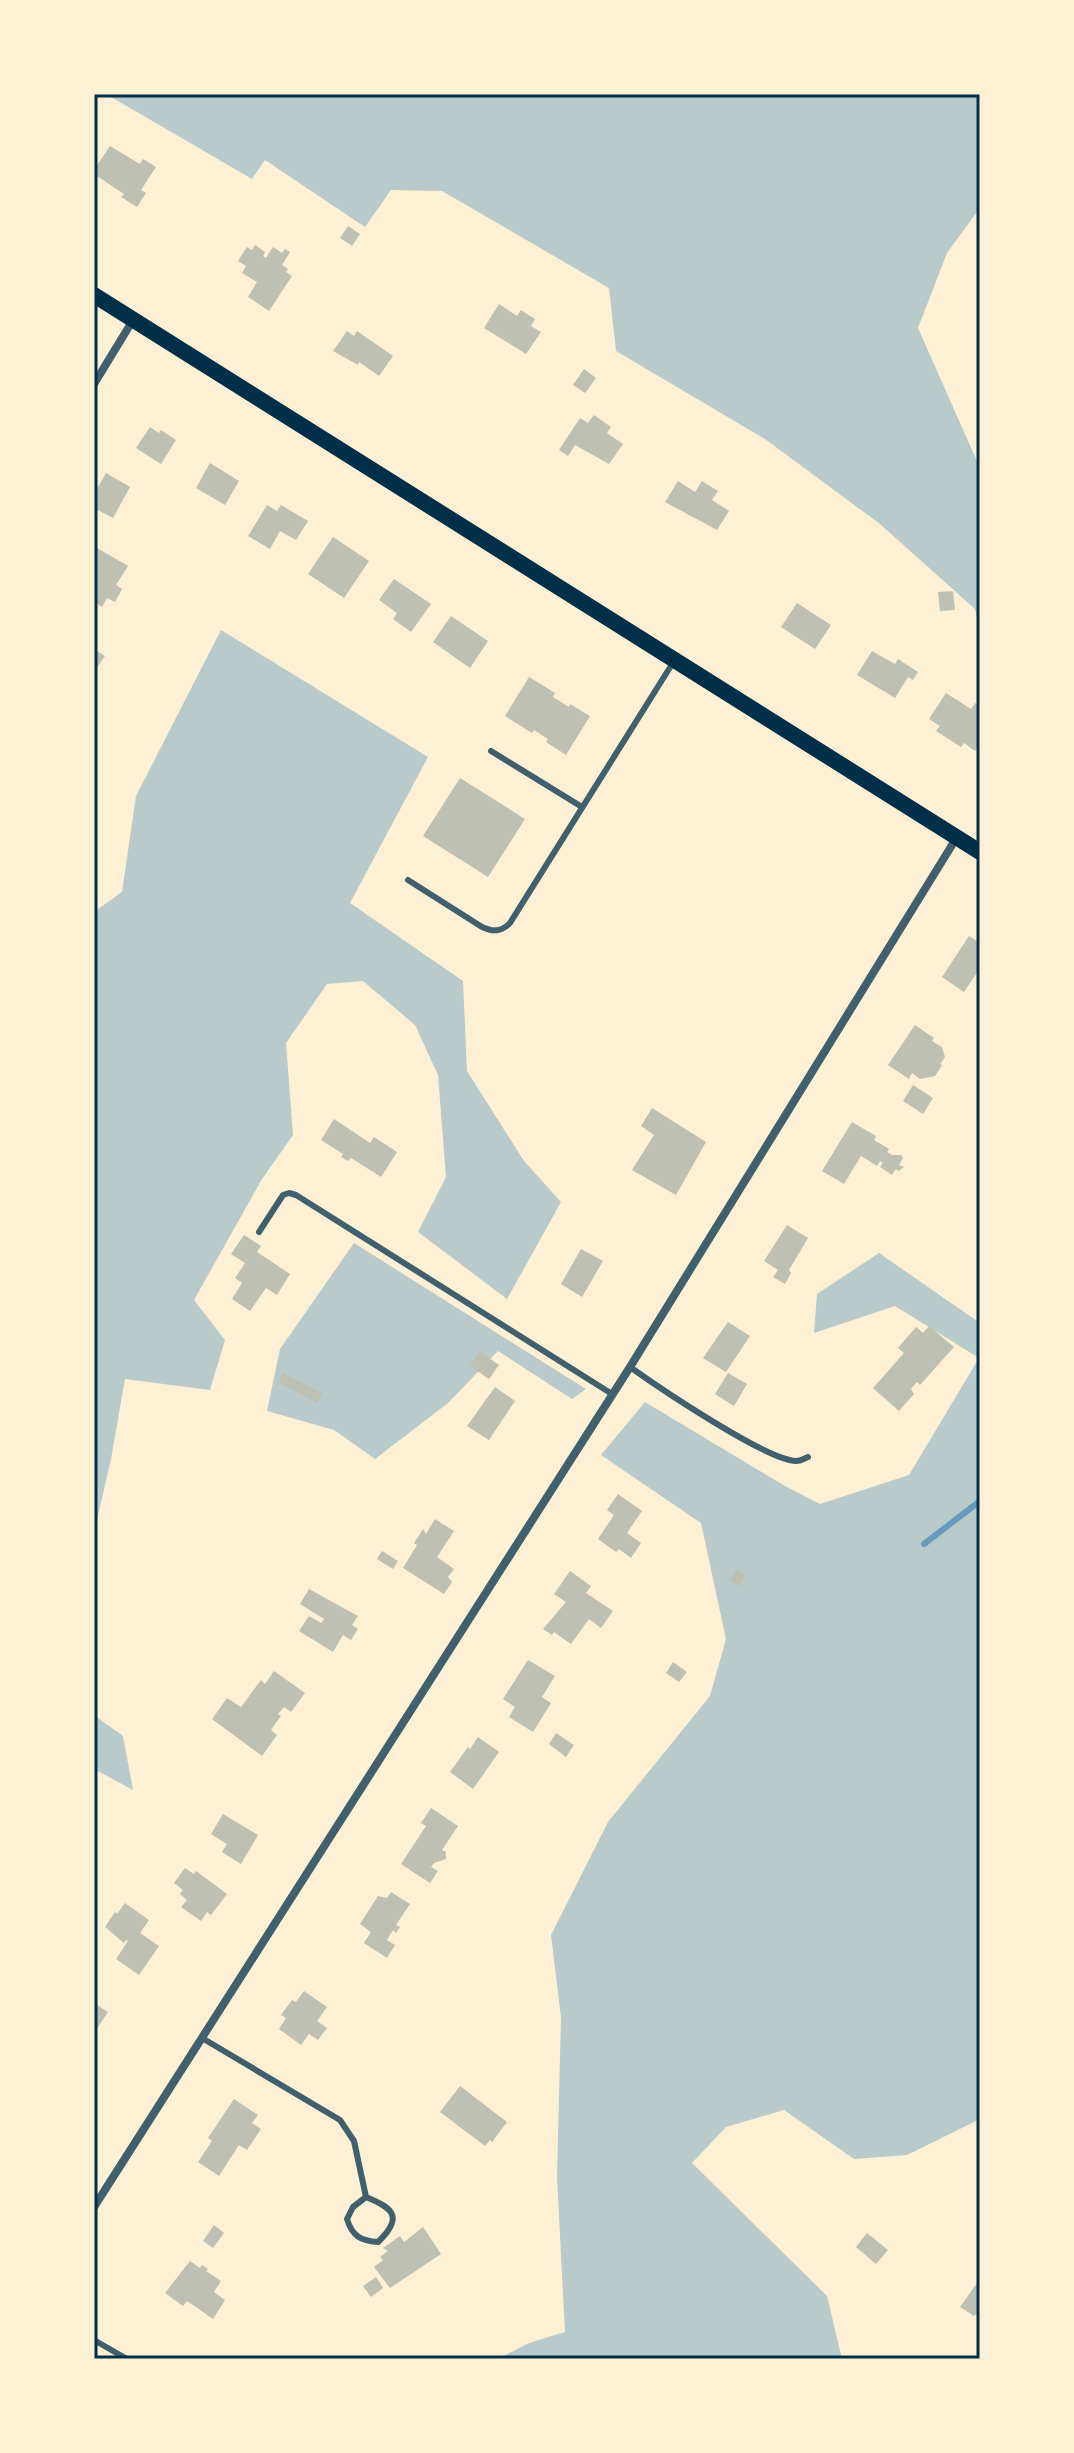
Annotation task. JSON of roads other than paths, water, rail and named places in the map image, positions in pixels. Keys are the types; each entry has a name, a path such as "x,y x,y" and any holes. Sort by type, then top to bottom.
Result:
{"main road":[{"path":"94,295 980,852"}],"street":[{"path":"94,384 134,320"},
{"path":"94,2207 630,1367 957,837"}],"lane":[{"path":"408,880 482,927 499,931 510,923 674,661"},
{"path":"491,751 582,807"},
{"path":"259,1232 283,1195 296,1195 612,1394"},
{"path":"630,1367 761,1448 799,1461 808,1457"},
{"path":"202,2038 340,2120 354,2141 366,2197"},
{"path":"366,2197 387,2206 392,2216 390,2230 378,2242 364,2241 351,2231 347,2219 353,2207 366,2197"},
{"path":"94,2340 127,2359"}],"waterway":[{"path":"924,1544 980,1501"}]}
